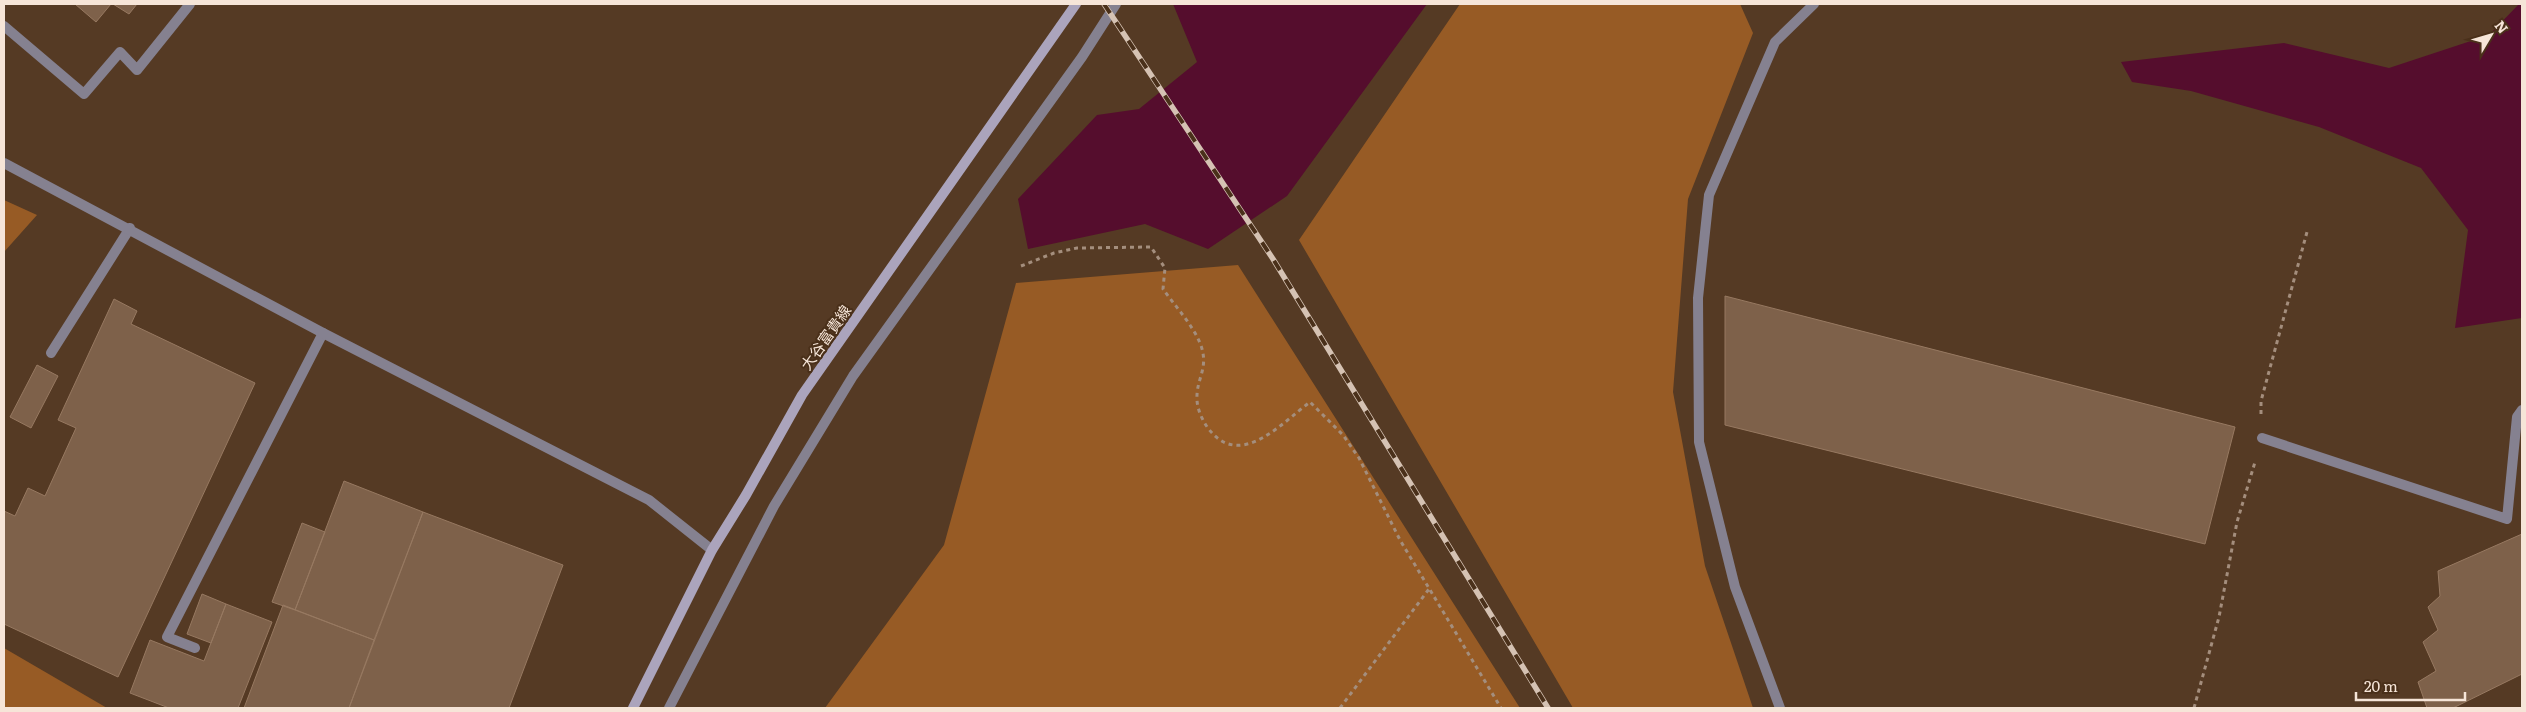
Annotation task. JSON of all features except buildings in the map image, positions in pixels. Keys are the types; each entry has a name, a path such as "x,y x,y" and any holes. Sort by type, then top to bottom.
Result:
{"main road":[{"name":"大谷富貴線","path":"633,708 712,550 802,396 1076,4"}],"street":[{"path":"4,26 84,94 120,52 137,70 190,4"},
{"path":"669,708 774,506 853,376 1082,57 1116,4"},
{"path":"1780,708 1735,587 1698,442 1698,298 1709,195 1775,42 1814,4"},
{"path":"4,163 130,228 323,333 649,500 712,550"},
{"path":"51,353 130,228"},
{"path":"195,648 167,636 323,333"},
{"path":"2262,438 2507,519 2517,417 2522,410"}],"path":[{"path":"2194,708 2219,617 2237,522 2262,438 2261,401 2307,232"},
{"path":"1021,266 1054,252 1077,248 1151,247 1165,268 1163,289 1200,344 1205,365 1197,399 1208,430 1219,441 1237,447 1256,442 1310,402 1344,435 1359,458 1400,540 1500,708"},
{"path":"1340,708 1430,589"}],"shaded area":[{"path":"1173,4 1427,4 1287,196 1208,249 1145,224 1028,249 1018,199 1097,115 1139,109 1197,62"},
{"path":"1460,4 1740,4 1753,33 1688,199 1673,392 1705,566 1753,708 1573,708 1299,240"},
{"path":"2519,4 2522,4 2522,318 2455,328 2468,230 2421,168 2319,127 2191,91 2132,82 2121,62 2284,43 2389,68 2489,35"},
{"path":"4,200 37,215 4,252"},
{"path":"1238,265 1520,708 825,708 944,545 1016,283"},
{"path":"4,648 107,708 4,708"}],"railway":[{"path":"1104,4 1273,259 1548,708"}]}
